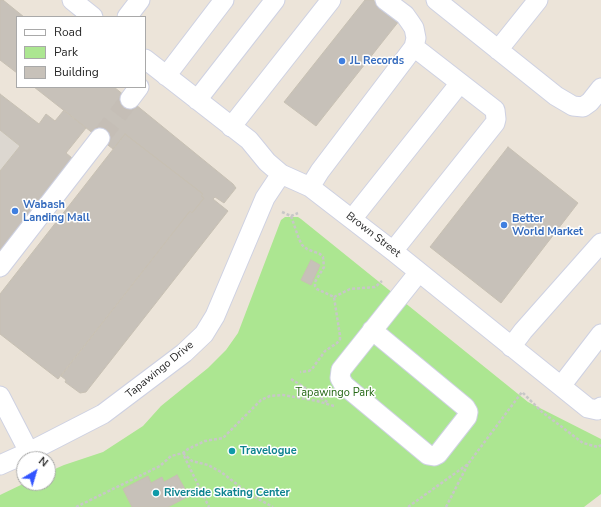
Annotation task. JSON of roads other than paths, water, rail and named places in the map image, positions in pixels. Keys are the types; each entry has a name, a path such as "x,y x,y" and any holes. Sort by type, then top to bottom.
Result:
{"street":[{"path":"72,0 92,16"},
{"path":"128,16 140,0"},
{"path":"153,70 224,0"},
{"path":"197,100 275,0"},
{"path":"231,127 331,0"},
{"path":"310,186 414,47 416,38 414,28 405,15 386,0"},
{"path":"436,0 556,96 573,106 583,107 590,102 601,88"},
{"path":"498,50 538,0"},
{"path":"393,251 496,119 494,110 414,47"},
{"name":"Brown Street","path":"153,70 197,100 249,140 267,162 281,174 310,186 588,408 597,410 601,407"},
{"path":"352,219 460,83"},
{"path":"0,267 100,138"},
{"name":"Tapawingo Drive","path":"31,451 103,414 184,353 204,334 215,316 265,198 281,174"},
{"path":"511,347 522,332 601,243"},
{"path":"372,330 466,407 468,412 467,417 438,454 434,456 428,455 344,385 340,378 341,370 372,330 419,272"},
{"path":"562,386 601,334"},
{"path":"0,396 28,451"},
{"name":"Tapawingo Drive","path":"0,465 16,458"}],"tunnel":[{"path":"100,138 130,99"}],"place":[{"name":"JL Records","path":"342,61"},
{"name":"Wabash Landing Mall","path":"15,211"},
{"name":"Better World Market","path":"504,225"},
{"name":"Travelogue","path":"232,451"},
{"name":"Riverside Skating Center","path":"156,493"}],"park label":[{"name":"Tapawingo Park","path":"335,393"}]}
